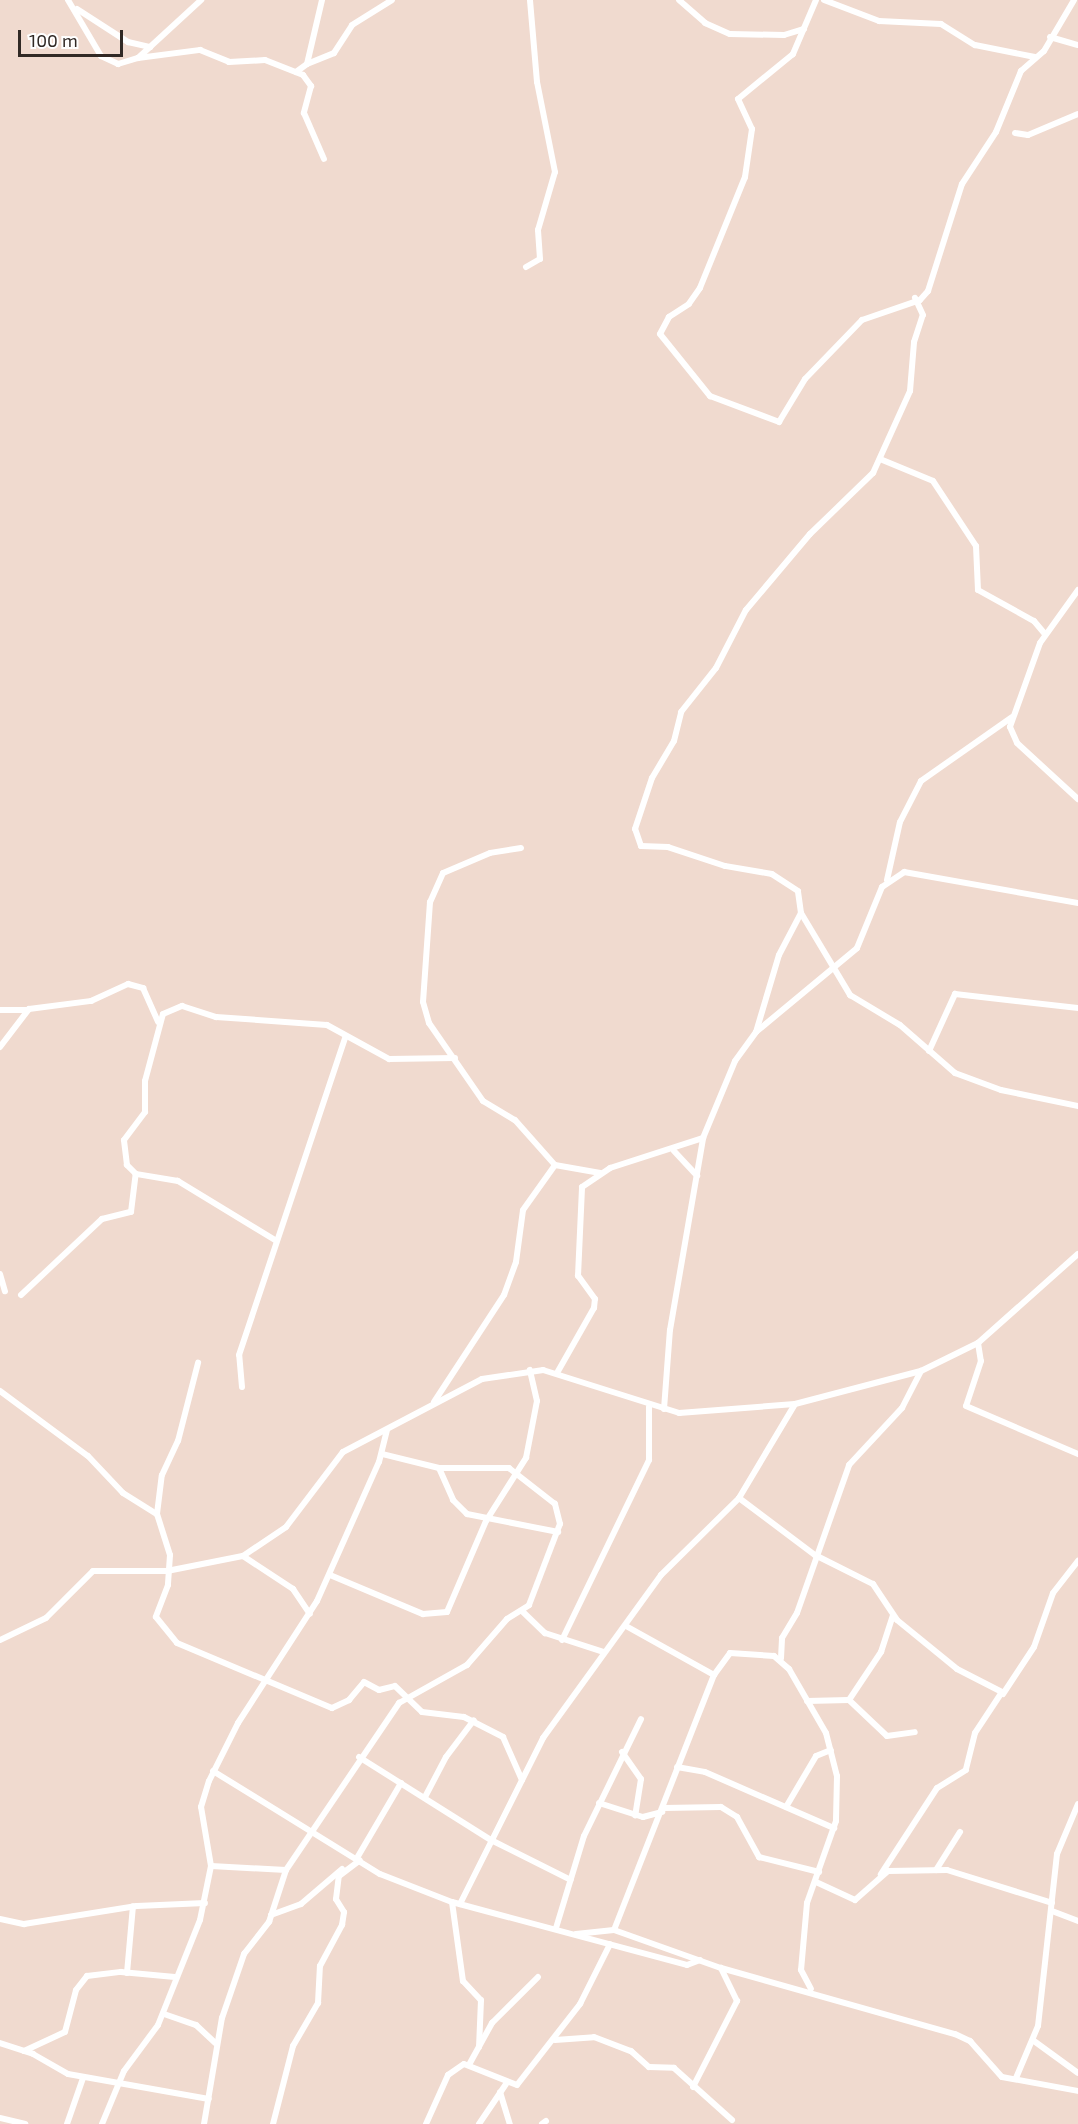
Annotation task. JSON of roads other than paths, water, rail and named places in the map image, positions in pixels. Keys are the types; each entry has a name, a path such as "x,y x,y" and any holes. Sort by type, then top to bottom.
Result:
{"street":[{"path":"68,0 77,9 128,42 150,47"},
{"path":"138,58 201,0"},
{"path":"307,64 322,0"},
{"path":"296,72 307,64 333,52 352,25 392,0"},
{"path":"526,267 540,258 538,230 555,172 535,71 530,0"},
{"path":"679,0 705,23 730,34 784,34 804,29"},
{"path":"816,0 793,54 738,99 752,129 745,177 700,288 663,323 661,340 699,376 710,396 779,422 806,379 851,330 876,311 915,298 928,291 962,184 996,132 1021,71 1036,57 1074,0"},
{"path":"824,0 879,21 941,24 975,45 1036,57"},
{"path":"77,9 106,60 118,64 138,58 200,50 229,62 265,60 296,72 309,81 304,113 324,159"},
{"path":"1050,37 1078,45"},
{"path":"1015,134 1028,135 1078,114"},
{"path":"915,298 923,315 914,342 910,391 880,459 746,610 716,668 681,711 674,741 652,778 635,829 641,846 668,846 725,866 781,876 798,891 801,913 855,1000 900,1025 955,1073 991,1088 1078,1106"},
{"path":"880,459 933,481 976,546 978,590 1034,621 1045,634"},
{"path":"1078,590 1045,634 1012,717 1014,740 1078,799"},
{"path":"664,1409 666,1356 703,1138 735,1061 756,1032 860,943 886,880 900,822 921,781 1012,717"},
{"path":"521,848 490,853 446,870 430,902 423,1002 429,1023 483,1101 515,1120 555,1165 600,1173"},
{"path":"886,880 913,871 1078,903"},
{"path":"756,1032 779,955 801,913"},
{"path":"0,1010 27,1010 91,1001 133,984 147,992 159,1022"},
{"path":"929,1051 955,994 1078,1008"},
{"path":"21,1295 102,1219 131,1212 136,1174 124,1156 124,1140 145,1112 145,1081 159,1022 168,1009 182,1006 216,1017 327,1025 389,1059 454,1058"},
{"path":"0,1047 27,1010"},
{"path":"242,1387 239,1355 275,1240 346,1036"},
{"path":"557,1373 594,1308 595,1299 578,1276 584,1239 577,1203 582,1187 600,1173 674,1151 703,1138"},
{"path":"674,1151 697,1176"},
{"path":"432,1405 504,1295 516,1262 523,1210 555,1165"},
{"path":"136,1174 178,1181 275,1240"},
{"path":"0,1640 46,1618 93,1571 167,1571 243,1556 286,1527 343,1452 482,1379 530,1370 557,1373 649,1407 664,1409 795,1404 921,1371 978,1343 1078,1254"},
{"path":"0,1274 5,1291"},
{"path":"978,1343 981,1361 966,1406 1078,1454"},
{"path":"198,1364 178,1441 162,1475 157,1514 169,1541 168,1586 156,1617 160,1626 183,1646 332,1708 349,1700 364,1682 379,1690 395,1686 404,1698 422,1712 474,1720 503,1737 522,1780"},
{"path":"330,1575 423,1614 441,1614 455,1599 486,1521 513,1473 522,1466 536,1412 530,1370"},
{"path":"811,1989 801,1970 807,1903 834,1828 838,1794 831,1750 807,1701 781,1658 780,1650 854,1456 896,1416 921,1371"},
{"path":"0,1391 88,1456 123,1493 157,1514"},
{"path":"460,1904 477,1880 491,1840 543,1738 661,1575 739,1498 795,1404"},
{"path":"562,1640 649,1460 649,1407"},
{"path":"102,2124 118,2081 164,2014 175,1977 206,1904 211,1866 201,1806 213,1771 266,1680 310,1614 330,1575 381,1454 387,1430"},
{"path":"204,2124 215,2043 244,1954 272,1916 286,1870 312,1834 360,1757 404,1698 462,1669 507,1619 522,1611 540,1586 558,1532 558,1508 513,1473 439,1468 381,1454"},
{"path":"439,1468 458,1508 486,1521 558,1532"},
{"path":"739,1498 815,1555 873,1584 892,1616 957,1669 1003,1694"},
{"path":"243,1556 294,1589 310,1614"},
{"path":"816,1882 855,1900 881,1874 937,1788 966,1770 975,1733 1034,1647 1053,1593 1078,1562"},
{"path":"522,1611 528,1621 562,1640 604,1652"},
{"path":"849,1700 881,1652 892,1616"},
{"path":"626,1626 644,1641 714,1675"},
{"path":"772,1655 780,1650"},
{"path":"614,1930 663,1810 677,1767 714,1675 730,1653 772,1655 781,1658"},
{"path":"807,1701 849,1700 887,1736 915,1732"},
{"path":"555,1928 600,1803 622,1752 642,1719"},
{"path":"425,1797 446,1757 474,1720"},
{"path":"786,1807 816,1756 831,1750"},
{"path":"622,1752 641,1779 635,1816"},
{"path":"360,1757 491,1840 571,1880"},
{"path":"677,1767 705,1772 834,1828"},
{"path":"213,1771 312,1834 358,1859 452,1902 687,1965 700,1960"},
{"path":"272,1916 301,1904 358,1859 401,1783"},
{"path":"600,1803 635,1816 663,1810 721,1807 737,1817 759,1857 819,1872"},
{"path":"1016,2079 1034,2041 1052,1911 1057,1854 1078,1804"},
{"path":"936,1870 960,1832"},
{"path":"211,1866 286,1870"},
{"path":"273,2124 293,2046 318,2003 320,1966 342,1925 336,1892 344,1869"},
{"path":"881,1874 936,1870 984,1878 1052,1903"},
{"path":"452,1902 463,1981 481,2000 479,2047"},
{"path":"0,1919 24,1924 133,1906 206,1904"},
{"path":"127,1973 133,1906"},
{"path":"1052,1911 1078,1921"},
{"path":"576,1934 614,1930 721,1968 811,1989 964,2037 996,2073 1078,2091"},
{"path":"470,2063 506,2084 517,2085 554,2040 610,1944"},
{"path":"693,2088 737,2001 721,1968"},
{"path":"24,2051 65,2032 76,1990 87,1977 127,1973 175,1977"},
{"path":"426,2124 448,2075 470,2063 510,2000 538,1977"},
{"path":"164,2014 196,2025 215,2043"},
{"path":"554,2040 602,2039 649,2067 674,2068 693,2088 732,2120"},
{"path":"1034,2041 1078,2073"},
{"path":"0,2043 24,2051 59,2072 209,2099"},
{"path":"67,2124 83,2078"},
{"path":"479,2124 506,2084"},
{"path":"500,2092 510,2124"},
{"path":"0,2118 25,2124"}]}
